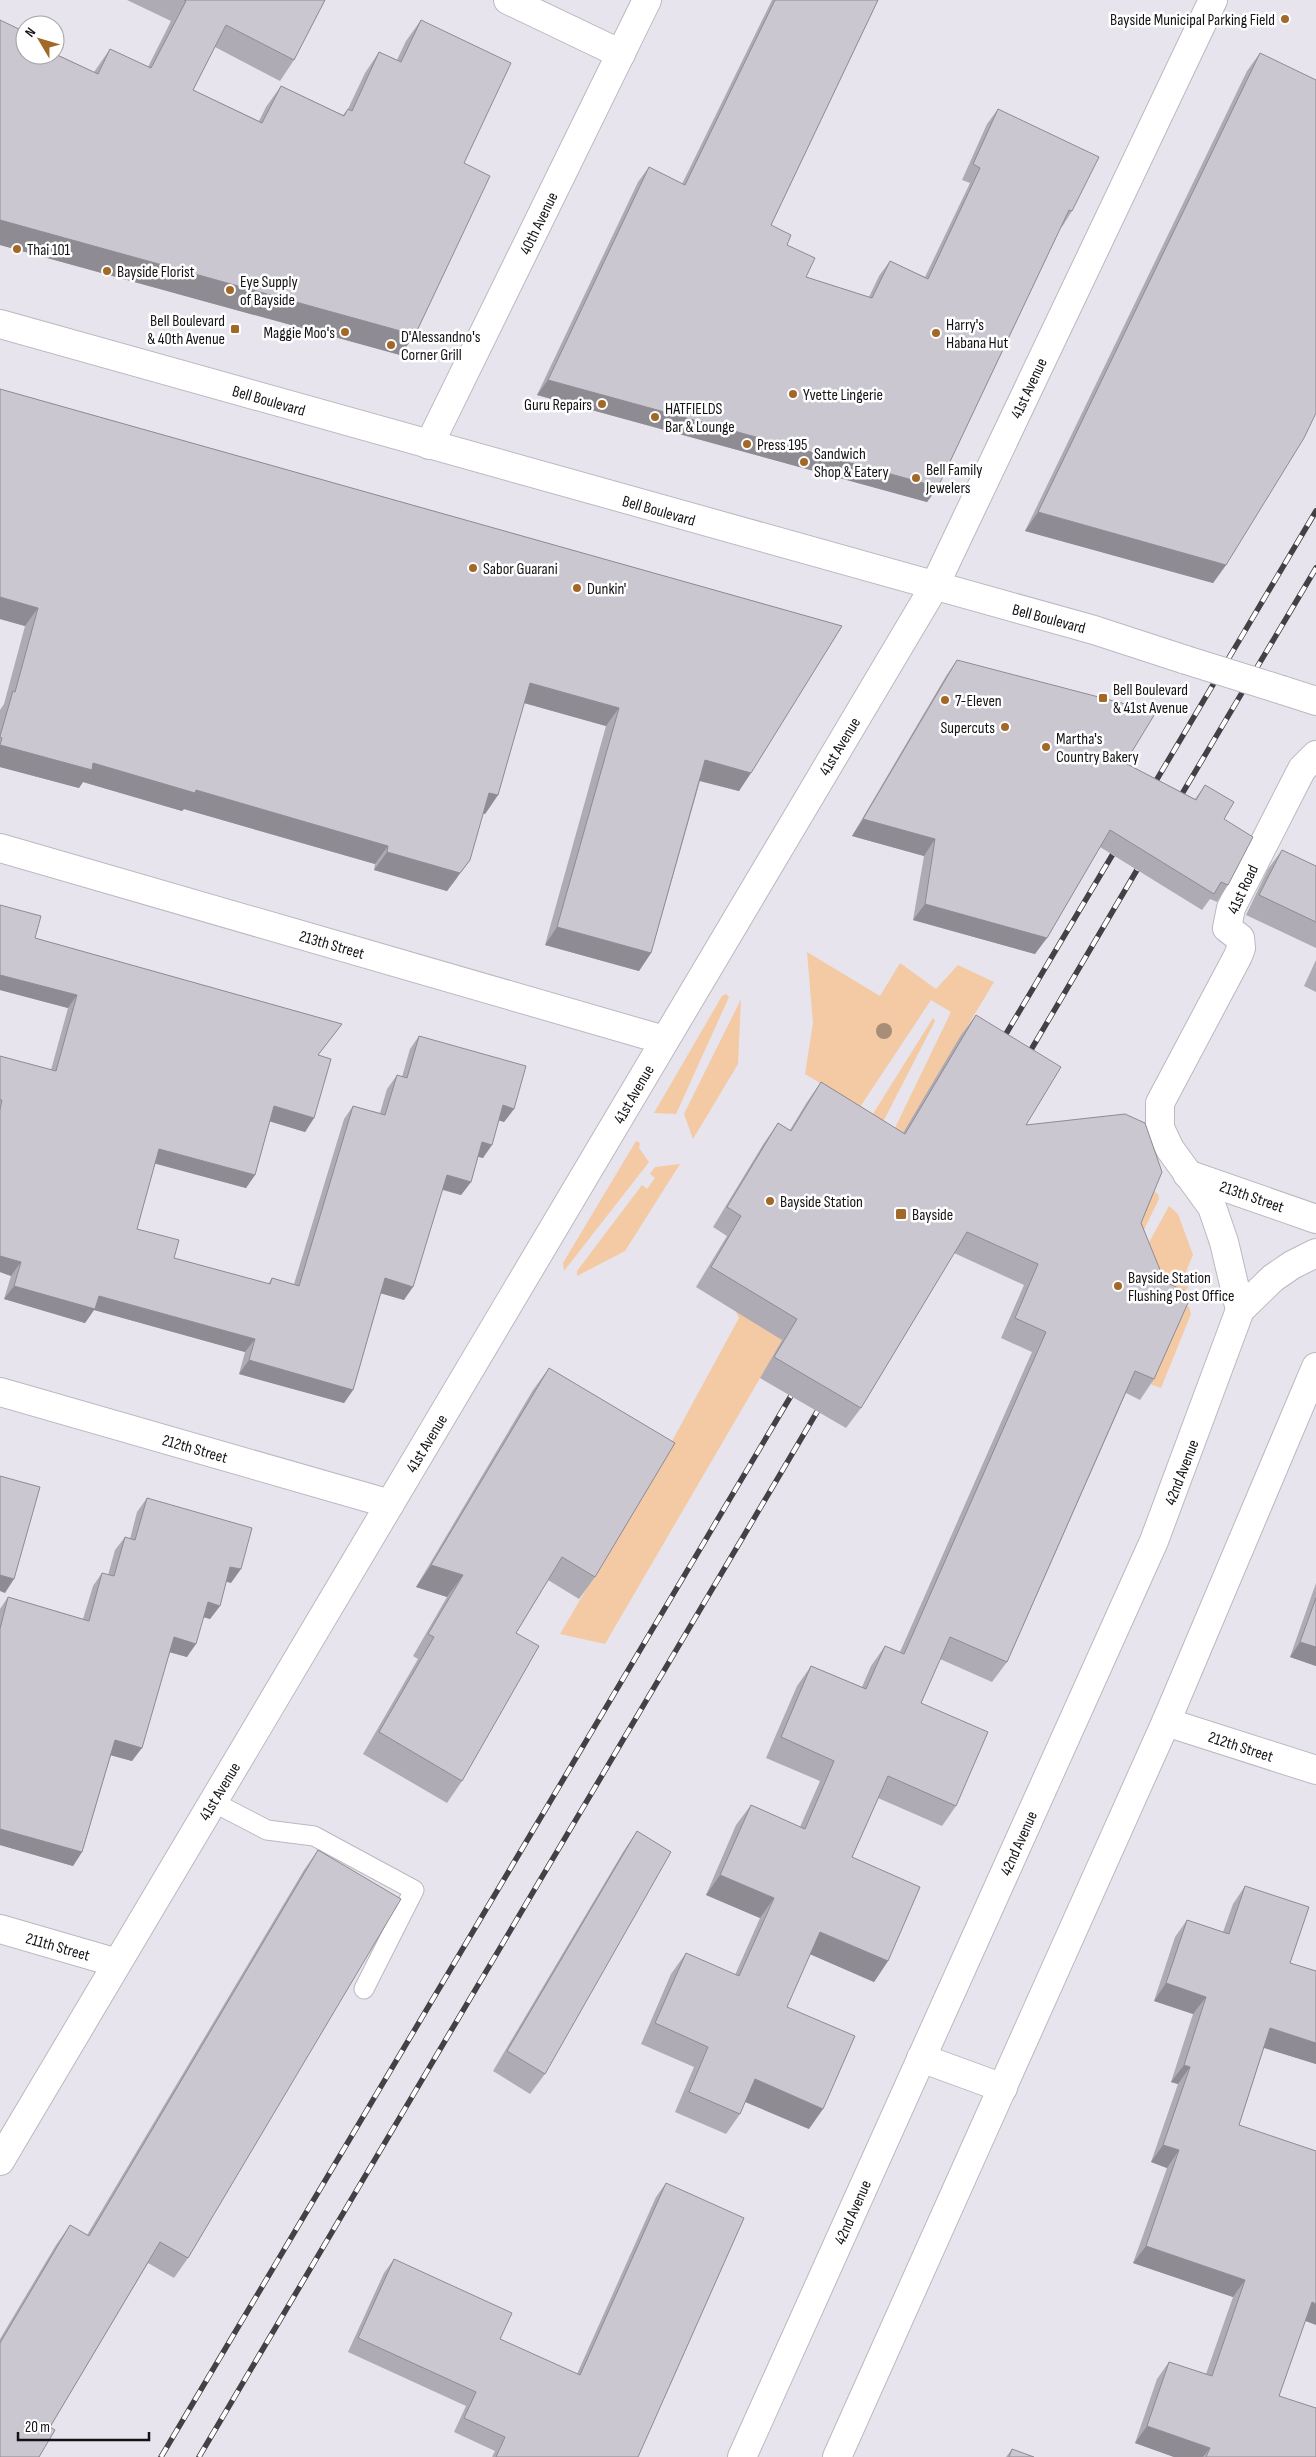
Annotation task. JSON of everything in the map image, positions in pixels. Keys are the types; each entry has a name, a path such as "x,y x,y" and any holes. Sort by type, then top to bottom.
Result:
{"street":[{"path":"508,0 621,54"},
{"name":"40th Avenue","path":"429,445 647,0"},
{"name":"41st Avenue","path":"0,2161 934,587 1213,0"},
{"name":"Bell Boulevard","path":"0,324 934,587 1094,630 1316,701"},
{"name":"41st Road","path":"1188,1174 1170,1149 1160,1128 1160,1103 1241,948 1240,938 1227,928 1231,908 1302,769 1316,755"},
{"name":"213th Street","path":"0,848 664,1040"},
{"path":"1188,1174 1212,1208 1224,1242 1240,1310"},
{"name":"213th Street","path":"1188,1174 1316,1219"},
{"name":"42nd Avenue","path":"742,2457 1154,1541 1240,1310 1273,1278 1292,1265 1316,1253"},
{"path":"837,2457 1166,1722 1316,1367"},
{"name":"212th Street","path":"0,1392 390,1504"},
{"name":"212th Street","path":"1166,1722 1316,1770"},
{"name":"211th Street","path":"0,1929 117,1963"},
{"path":"921,2058 1003,2088"}],"lane":[{"path":"213,1802 267,1830 314,1836 414,1890 364,1989"}],"shaded area":[{"path":"807,952 880,996 900,963 936,989 958,965 994,982 887,1160 881,1157 951,1012 931,1000 860,1107 805,1074 813,1023"},
{"path":"726,994 729,997 676,1114 654,1113 722,996"},
{"path":"741,999 738,1064 693,1139 684,1114"},
{"path":"933,1018 935,1021 869,1149 856,1141"},
{"path":"636,1141 640,1143 639,1148 649,1162 564,1271 563,1263"},
{"path":"680,1164 625,1251 577,1276 577,1271 642,1185 647,1189 655,1178 650,1174 655,1167"},
{"path":"1150,1189 1158,1194 1159,1199 1137,1244 1127,1241"},
{"path":"861,1205 605,1644 560,1634 659,1465 739,1318 736,1312"},
{"path":"1169,1206 1178,1214 1193,1255 1185,1274 1188,1288 1183,1291 1167,1287 1146,1248"},
{"path":"1163,1295 1189,1307 1191,1314 1161,1388 1147,1383 1178,1315"}],"building":[{"path":"184,0 325,0 294,60 226,25 193,90 262,123 281,86 344,116 348,109 352,111 379,52 401,62 421,20 511,63 464,163 490,176 415,335 0,220 0,20 15,27 15,65 65,65 65,59 98,74 110,49 151,68 186,1"},
{"path":"775,0 878,0 771,225 791,235 787,245 815,258 806,277 872,298 890,261 928,279 980,168 973,164 998,109 1099,157 1072,211 1069,210 938,487 548,380 649,167 685,185"},
{"path":"1260,53 1316,80 1316,413 1304,438 1226,565 1038,512"},
{"path":"0,389 842,626 751,773 705,760 651,953 557,927 619,708 530,683 498,795 489,793 470,860 460,873 387,852 388,846 196,790 195,793 93,763 92,770 0,745 2,738 0,736 13,691 15,692 38,608 0,597"},
{"path":"957,660 1156,712 1125,763 1196,800 1205,785 1234,802 1224,819 1253,837 1228,885 1221,882 1214,894 1110,830 1047,938 925,904 935,839 863,819"},
{"path":"1282,850 1316,866 1316,922 1259,895"},
{"path":"0,905 41,916 35,938 342,1024 318,1055 331,1059 314,1118 274,1106 255,1175 159,1149 137,1229 179,1240 174,1258 270,1284 272,1278 299,1286 353,1106 385,1115 397,1075 407,1078 419,1036 526,1066 514,1109 503,1105 492,1145 482,1142 471,1182 447,1175 413,1287 385,1278 353,1390 249,1360 255,1339 99,1296 95,1309 14,1286 21,1262 0,1256 0,1110 2,1100 0,1100 0,1056 56,1071 77,995 0,975"},
{"path":"976,1015 1061,1067 1026,1125 1125,1114 1145,1123 1162,1172 1141,1223 1165,1282 1192,1294 1154,1379 1135,1371 1007,1662 950,1637 921,1703 988,1732 956,1806 888,1776 852,1857 920,1887 888,1961 820,1932 787,2007 855,2036 823,2109 755,2079 740,2114 689,2092 708,2047 655,2023 686,1953 739,1976 774,1898 720,1875 751,1805 805,1829 834,1761 781,1737 811,1666 866,1689 885,1646 904,1654 1046,1332 1015,1318 1038,1264 967,1232 861,1408 774,1357 797,1319 711,1267 741,1216 727,1207 778,1123 791,1131 821,1082 905,1134"},
{"path":"549,1368 675,1443 595,1577 562,1557 516,1633 539,1646 462,1781 379,1732 434,1637 428,1634 463,1575 431,1565"},
{"path":"0,1476 40,1487 14,1579 0,1575"},
{"path":"147,1498 252,1528 241,1569 230,1567 220,1606 208,1602 196,1644 174,1637 142,1748 115,1740 82,1852 0,1829 0,1629 8,1597 89,1621 102,1573 114,1576 125,1537 135,1540"},
{"path":"1316,1598 1316,1647 1300,1642"},
{"path":"637,1831 671,1852 545,2074 507,2051"},
{"path":"318,1850 401,1899 188,2258 160,2242 50,2427 55,2430 39,2457 0,2457 0,2343 70,2225 89,2236"},
{"path":"1245,1886 1309,1907 1290,1963 1316,1971 1316,2043 1270,2028 1239,2125 1316,2151 1316,2304 1312,2302 1279,2396 1316,2408 1316,2457 1206,2457 1210,2448 1147,2426 1169,2362 1212,2376 1245,2280 1146,2246 1179,2150 1163,2145 1190,2067 1184,2065 1206,1997 1166,1983 1187,1920 1229,1934"},
{"path":"666,2183 744,2218 638,2457 496,2457 505,2437 464,2418 476,2392 358,2338 394,2259 512,2313 500,2339 580,2375"},
{"path":"1012,2449 1034,2457 1009,2457"}],"railway":[{"path":"1150,791 1316,511"},
{"path":"1176,804 1316,568"},
{"path":"1000,1044 1120,842"},
{"path":"1025,1060 1144,858"},
{"path":"161,2457 798,1384"},
{"path":"199,2457 824,1400"}],"place":[{"name":"Bayside Municipal Parking Field","path":"1285,19"},
{"name":"Thai 101","path":"17,249"},
{"name":"Bayside Florist","path":"107,271"},
{"name":"Eye Supply of Bayside","path":"230,290"},
{"name":"Bell Boulevard & 40th Avenue","path":"235,329"},
{"name":"Maggie Moo's","path":"345,332"},
{"name":"Harry's Habana Hut","path":"936,333"},
{"name":"D'Alessandno's Corner Grill","path":"391,345"},
{"name":"Yvette Lingerie","path":"793,394"},
{"name":"Guru Repairs","path":"602,404"},
{"name":"HATFIELDS Bar & Lounge","path":"655,417"},
{"name":"Press 195","path":"747,444"},
{"name":"Sandwich Shop & Eatery","path":"804,462"},
{"name":"Bell Family Jewelers","path":"916,478"},
{"name":"Sabor Guarani","path":"473,568"},
{"name":"Dunkin'","path":"577,588"},
{"name":"Bell Boulevard & 41st Avenue","path":"1103,698"},
{"name":"7-Eleven","path":"945,700"},
{"name":"Supercuts","path":"1005,727"},
{"name":"Martha's Country Bakery","path":"1046,747"},
{"name":"Bayside Station","path":"770,1201"},
{"name":"Bayside","path":"901,1214"},
{"name":"Bayside Station Flushing Post Office","path":"1118,1286"}]}
